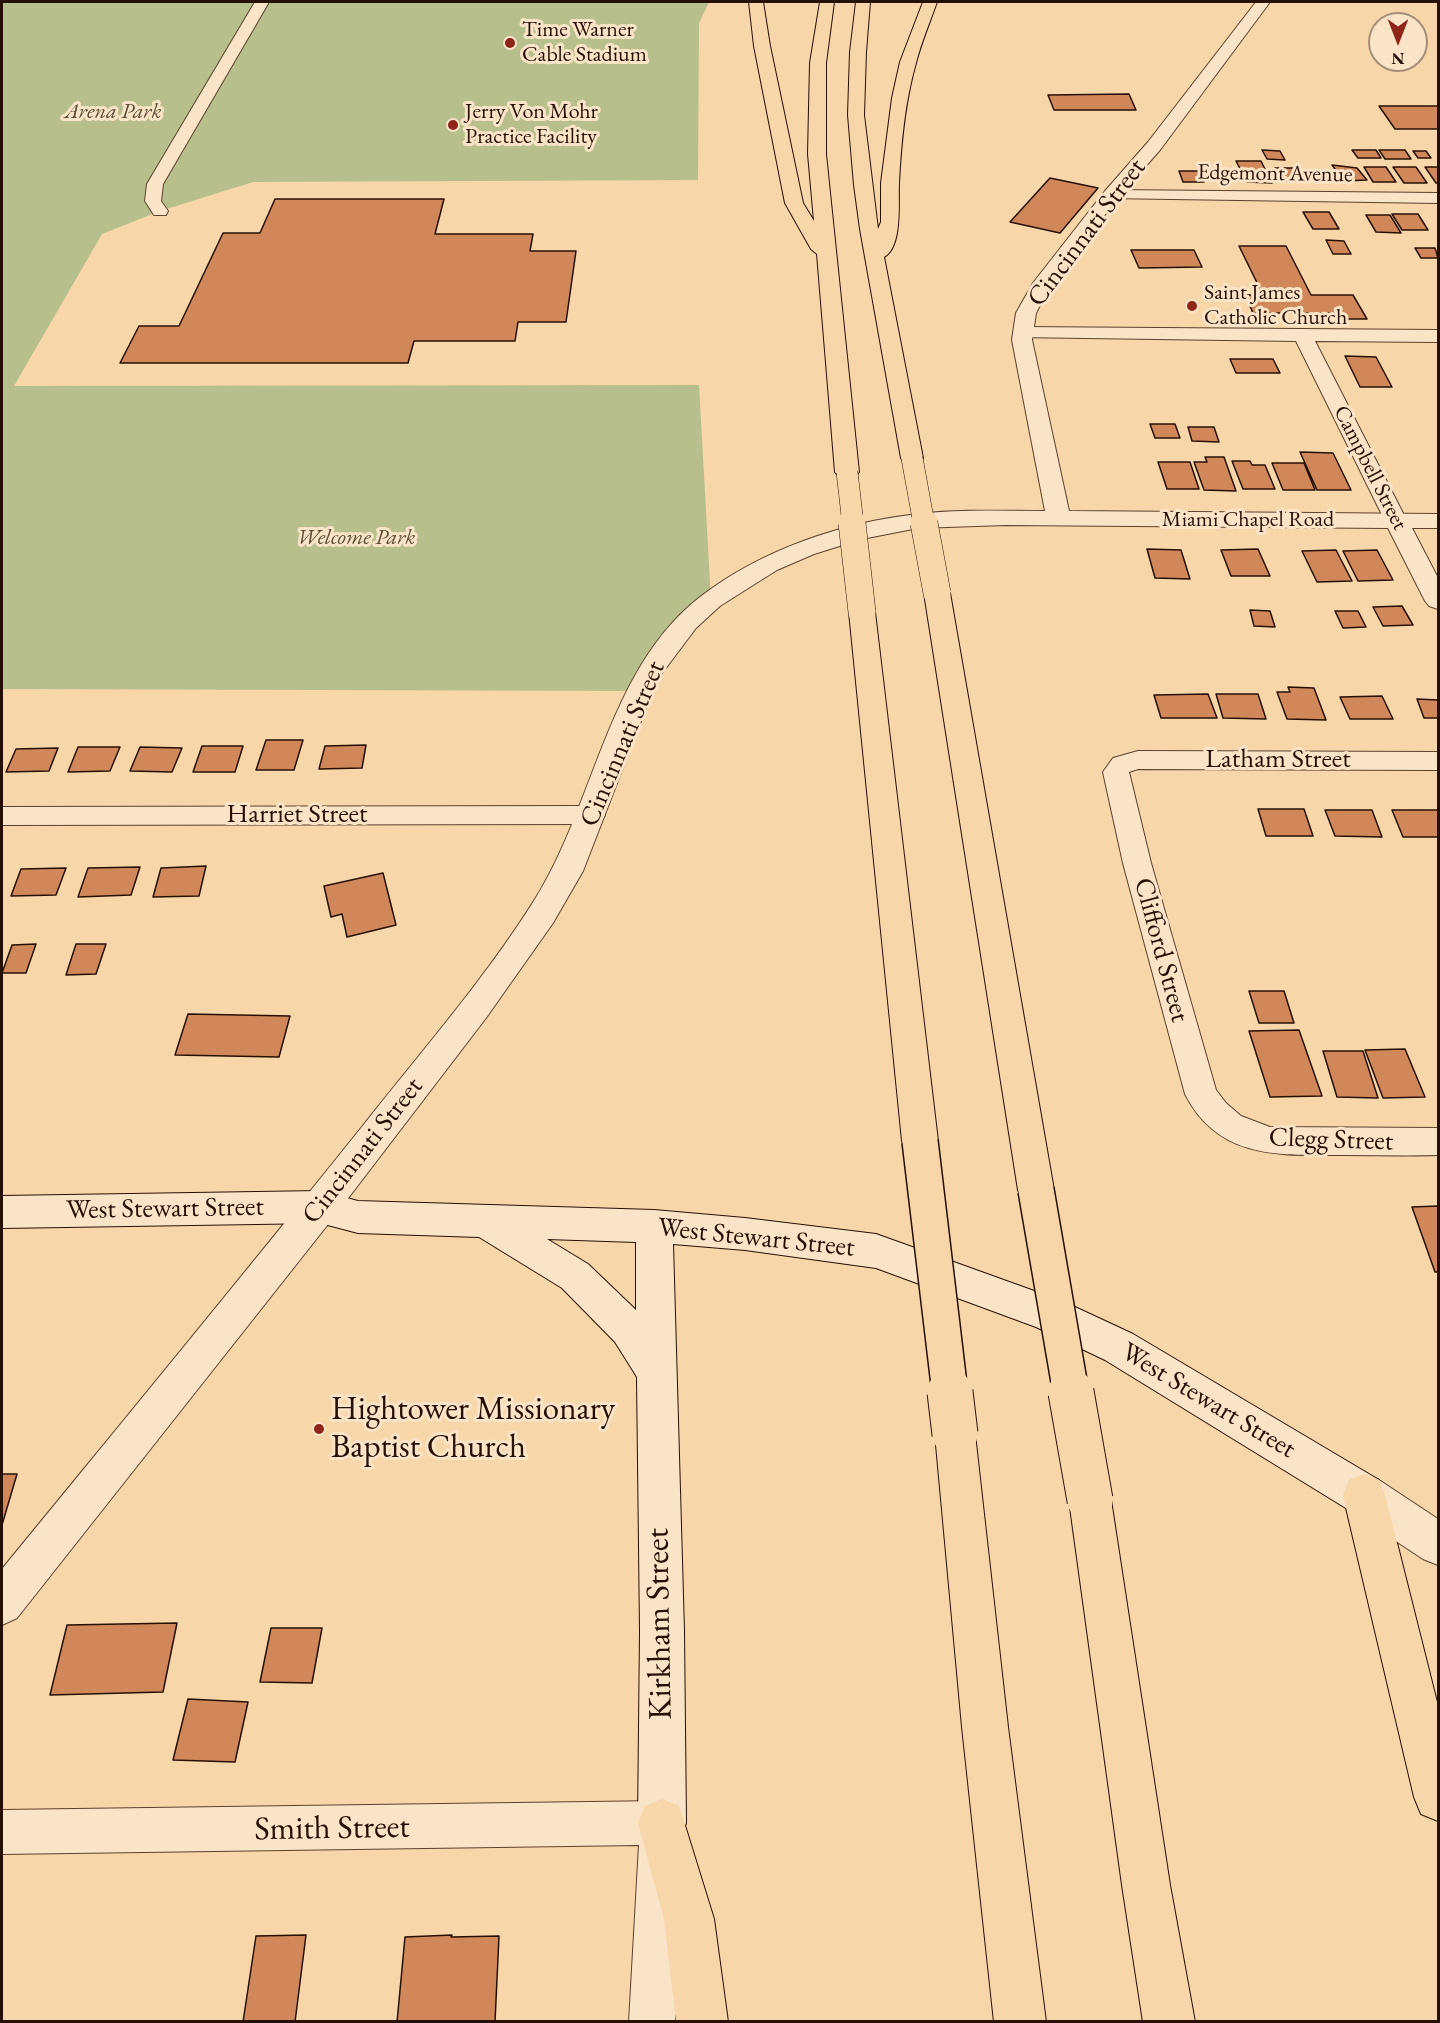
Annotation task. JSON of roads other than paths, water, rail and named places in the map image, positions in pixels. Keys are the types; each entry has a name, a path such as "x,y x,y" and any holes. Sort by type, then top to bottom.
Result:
{"highway":[{"path":"756,2 762,46 794,203 826,258"},
{"path":"828,2 820,44 817,95 817,154 826,258 920,1141 1020,2022"},
{"path":"863,2 858,52 856,115 869,229 937,593 1090,1500 1146,1885 1169,2022"},
{"path":"876,262 890,222 890,183 900,98 908,62 930,2"},
{"path":"1364,1495 1438,1797"},
{"path":"662,1823 689,1919 702,2022"},
{"path":"1146,1885 1176,2022"}],"street":[{"path":"160,211 153,201 155,184 262,2"},
{"name":"Cincinnati Street","path":"2,1603 320,1207 474,1009 542,915 568,871 644,680 666,646 687,622 734,584 768,565 805,549 857,533 918,521 1058,518 1022,333 1026,313 1036,292 1111,195 1154,146 1263,2"},
{"name":"Edgemont Avenue","path":"1111,195 1438,198"},
{"path":"1022,333 1438,336"},
{"name":"Campbell Street","path":"1303,335 1438,601"},
{"name":"Miami Chapel Road","path":"1058,518 1438,521"},
{"name":"Latham Street","path":"1118,766 1131,761 1161,760 1438,761"},
{"name":"Clifford Street","path":"1118,766 1116,772 1137,863 1201,1094 1209,1107 1227,1125"},
{"name":"Harriet Street","path":"2,816 592,815"},
{"name":"Clegg Street","path":"1227,1125 1270,1141 1438,1142"},
{"name":"West Stewart Street","path":"2,1212 320,1207 358,1217 654,1226 745,1234 876,1251 1048,1314 1119,1347 1364,1495 1438,1544"},
{"path":"483,1220 575,1276 629,1329 657,1374"},
{"name":"Kirkham Street","path":"652,2022 662,1823 654,1226"},
{"name":"Smith Street","path":"2,1832 662,1823"}],"place":[{"name":"Time Warner Cable Stadium","path":"510,43"},
{"name":"Jerry Von Mohr Practice Facility","path":"453,125"},
{"name":"Saint James Catholic Church","path":"1192,306"},
{"name":"Hightower Missionary Baptist Church","path":"319,1429"}],"park label":[{"name":"Arena Park","path":"113,112"},
{"name":"Welcome Park","path":"356,538"}]}
